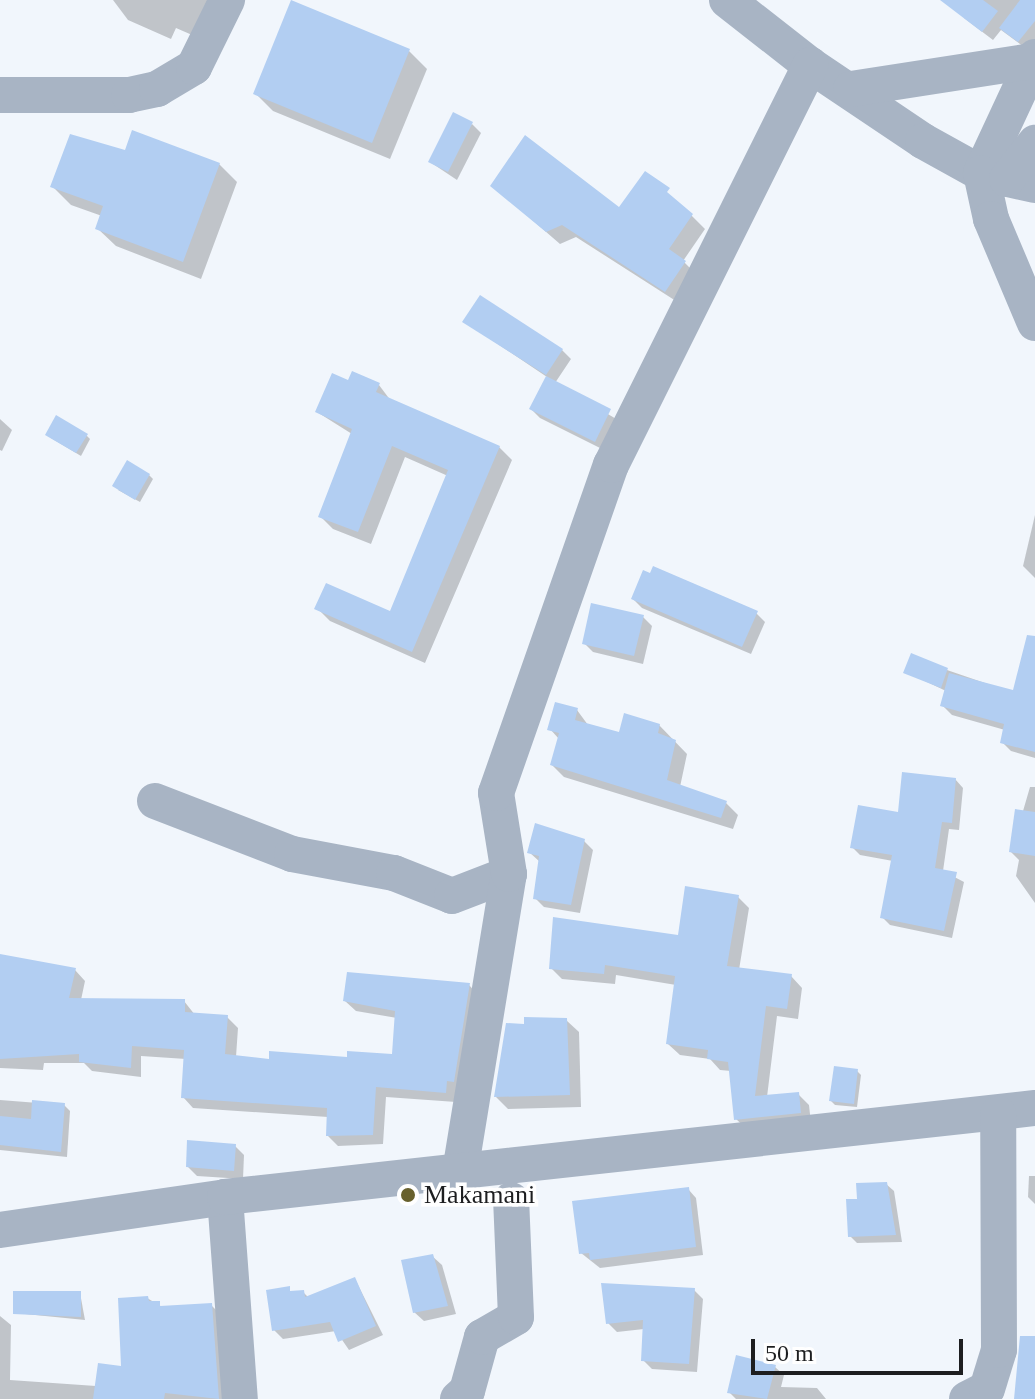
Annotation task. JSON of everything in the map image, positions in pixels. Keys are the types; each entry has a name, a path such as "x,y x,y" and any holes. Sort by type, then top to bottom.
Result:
{"street":[{"path":"0,95 129,95 157,89 194,67 227,0"},
{"path":"727,0 810,65 851,89 923,141 1008,179"},
{"path":"851,89 1034,59 1008,179 991,219 1035,323"},
{"path":"460,1172 509,874 496,793 611,465 810,65"},
{"path":"1008,179 1035,143"},
{"path":"155,801 292,854 394,873 452,896 509,874"},
{"path":"0,1230 225,1197 1035,1108"},
{"path":"967,1399 996,1387 999,1350 998,1114"},
{"path":"225,1197 240,1399"},
{"path":"458,1399 467,1391 482,1337 516,1317 511,1200"}],"building":[{"path":"291,0 410,49 372,143 253,94"},
{"path":"940,0 983,0 998,11 982,32"},
{"path":"1020,0 1035,0 1035,21 1018,42 999,28"},
{"path":"453,112 473,122 448,172 428,162"},
{"path":"132,130 220,163 183,262 95,229 103,206 50,187 70,134 125,150"},
{"path":"525,135 619,207 645,171 670,188 667,192 693,214 669,249 686,261 665,292 562,225 546,232 490,186"},
{"path":"480,295 563,349 546,375 462,322"},
{"path":"352,371 380,383 376,392 500,446 412,652 314,609 326,583 390,611 448,470 392,446 358,532 318,517 352,429 315,412 332,373 348,380"},
{"path":"546,376 611,409 595,442 529,409"},
{"path":"56,415 88,434 76,453 45,435"},
{"path":"127,460 150,474 135,500 112,486"},
{"path":"653,566 758,611 742,647 631,599 643,570 650,573"},
{"path":"591,603 644,615 634,656 582,644"},
{"path":"1027,635 1035,636 1035,752 1000,743 1004,724 940,706 949,673 1013,690"},
{"path":"911,653 948,668 941,688 903,673"},
{"path":"555,702 578,708 575,720 619,732 624,713 660,724 658,733 676,740 667,780 727,801 721,818 550,765 559,733 547,730"},
{"path":"902,772 956,778 952,823 942,822 935,868 957,872 944,931 880,918 892,855 850,848 858,805 898,812"},
{"path":"1015,809 1035,812 1035,856 1009,852"},
{"path":"535,823 585,839 571,905 533,899 539,856 527,853"},
{"path":"685,886 739,895 727,966 792,974 787,1009 766,1006 755,1096 799,1092 801,1113 734,1120 728,1062 707,1059 708,1050 666,1044 675,976 605,965 604,974 549,969 553,917 678,935"},
{"path":"0,954 76,968 69,998 185,999 185,1012 228,1015 225,1054 269,1059 269,1051 347,1057 347,1051 392,1054 395,1011 343,1001 347,972 470,983 454,1082 447,1081 446,1093 376,1087 373,1135 326,1136 327,1108 181,1098 184,1050 132,1046 131,1068 79,1062 79,1054 0,1059"},
{"path":"524,1017 567,1018 570,1095 494,1097 506,1023 524,1024"},
{"path":"834,1066 858,1069 854,1104 829,1101"},
{"path":"32,1100 65,1103 61,1152 0,1145 0,1116 31,1119"},
{"path":"187,1140 236,1144 234,1171 186,1167"},
{"path":"887,1182 896,1235 848,1237 846,1199 857,1199 856,1183"},
{"path":"689,1187 696,1247 590,1260 589,1253 579,1254 572,1201"},
{"path":"433,1254 448,1306 413,1313 401,1260"},
{"path":"355,1277 376,1326 338,1342 330,1322 272,1331 266,1290 290,1286 290,1291 304,1290 305,1297"},
{"path":"601,1283 695,1288 689,1364 641,1361 643,1320 606,1324"},
{"path":"13,1291 81,1291 81,1317 13,1314"},
{"path":"148,1296 149,1301 160,1301 160,1306 212,1303 219,1399 165,1393 164,1399 93,1399 98,1363 121,1366 118,1298"},
{"path":"1020,1336 1035,1336 1035,1399 1014,1399"},
{"path":"736,1355 776,1365 767,1399 727,1393"}],"place":[{"name":"Makamani","path":"408,1195"}]}
